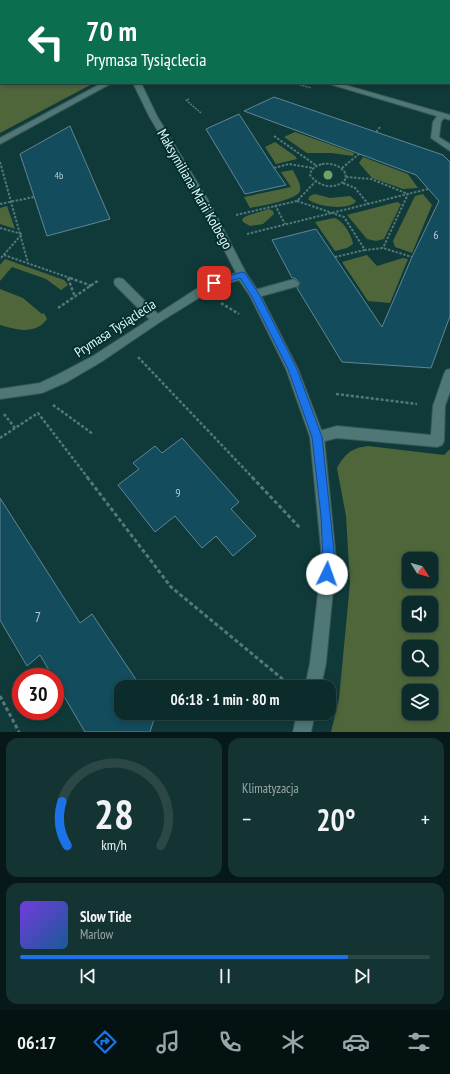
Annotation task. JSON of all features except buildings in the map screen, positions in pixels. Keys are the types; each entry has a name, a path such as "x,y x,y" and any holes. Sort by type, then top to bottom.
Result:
{"street":[{"path":"0,140 106,84"},
{"name":"Maksymiliana Marii Kolbego","path":"138,84 153,116 206,206 242,275 255,294 292,369 317,437 329,560 318,663 314,680"},
{"path":"333,84 446,117"},
{"path":"446,117 437,122 435,138 450,148"},
{"name":"Prymasa Tysiąclecia","path":"0,394 42,388 63,378 97,359 156,319 214,283 242,275"},
{"path":"119,282 156,319"},
{"path":"255,294 294,283"},
{"path":"317,437 337,432 437,441 439,406 450,374"},
{"path":"302,732 305,720"}],"path":[{"path":"189,99 186,100 201,113"},
{"path":"376,132 380,127"},
{"path":"274,136 317,166"},
{"path":"342,168 359,154"},
{"path":"0,162 22,234 28,263"},
{"path":"274,168 289,164 313,168 327,164 342,168"},
{"path":"313,168 310,175 315,182 333,186 343,182 346,177"},
{"path":"342,168 346,177 356,180 371,179 408,194"},
{"path":"297,201 315,182"},
{"path":"343,182 355,188 369,205"},
{"path":"247,234 369,205 428,189"},
{"path":"383,248 408,194"},
{"path":"0,204 34,197"},
{"path":"236,215 297,201 344,217 365,250"},
{"path":"275,205 285,224"},
{"path":"0,228 22,234"},
{"path":"0,259 22,234"},
{"path":"335,257 365,250 383,248 412,257"},
{"path":"4,255 92,286 58,308"},
{"path":"68,277 75,297"},
{"path":"136,355 300,528"},
{"path":"336,394 439,406"},
{"path":"57,400 51,404 93,434"},
{"path":"0,438 44,408"},
{"path":"0,409 15,428"},
{"path":"38,412 171,587 284,680"},
{"path":"0,696 19,732"}],"green space":[{"path":"0,84 92,84 0,133"},
{"path":"295,132 354,153 353,156 331,153 307,153 284,137"},
{"path":"275,142 297,159 276,164 265,147"},
{"path":"363,157 408,174 418,188 403,189 372,178 359,163"},
{"path":"293,170 300,186 300,191 297,194 285,200 250,208 244,197 291,187 281,172"},
{"path":"315,194 330,198 350,196 356,201 347,206 325,206 312,202 308,199 310,196"},
{"path":"423,194 432,205 412,253 395,247 393,241 415,196"},
{"path":"397,202 401,204 384,239 376,241 367,239 347,215"},
{"path":"7,206 15,229 0,224 0,208"},
{"path":"269,209 273,211 274,214 263,224 250,226 243,222 242,219 246,216"},
{"path":"334,218 340,221 346,228 351,236 353,244 347,248 335,251 315,222"},
{"path":"367,255 377,266 403,258 408,259 390,303 368,301 342,262"},
{"path":"5,259 64,280 68,285 61,290 46,279 12,267 0,281 0,265"},
{"path":"0,289 23,298 42,314 44,313 47,319 37,327 25,330 0,325"},
{"path":"368,446 444,455 450,449 450,732 331,732 334,720 336,720 336,711 339,699 350,583 346,516 337,468 349,452 357,448"}],"route":[{"path":"214,283 242,275 255,294 292,369 317,437 326,516 329,560 327,574"}]}
